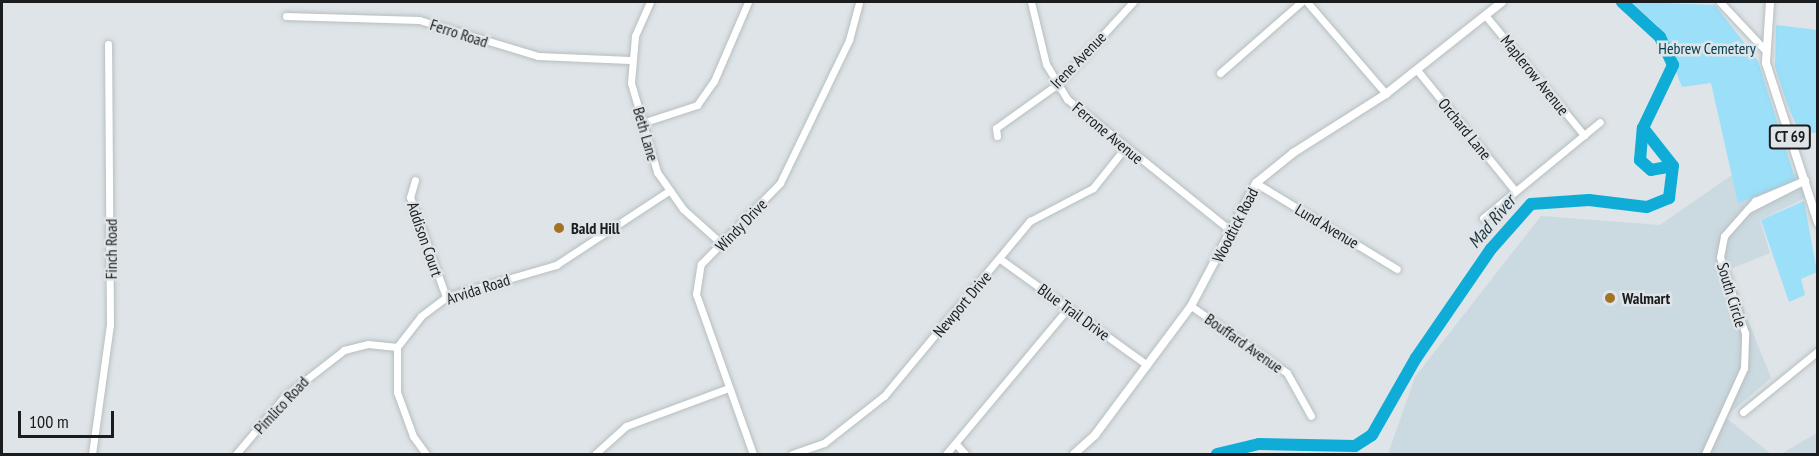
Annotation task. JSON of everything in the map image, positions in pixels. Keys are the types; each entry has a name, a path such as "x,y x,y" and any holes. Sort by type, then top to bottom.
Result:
{"main road":[{"name":"Woodtick Road","path":"1074,454 1147,365 1191,306 1256,183 1293,153 1386,94 1502,2"},
{"name":"CT 69","path":"1770,2 1765,50 1818,223"}],"street":[{"name":"Beth Lane","path":"650,2 630,60 642,123 657,172 670,190 723,245"},
{"path":"642,123 697,105 714,81 748,2"},
{"name":"Windy Drive","path":"753,454 696,294 701,264 723,245 780,183 849,40 859,2"},
{"name":"Ferrone Avenue","path":"1031,2 1046,64 1058,84 1125,149 1231,231"},
{"name":"Irene Avenue","path":"997,136 996,128 1058,84 1133,2"},
{"path":"1220,73 1301,2"},
{"path":"1307,2 1386,94"},
{"path":"1720,2 1765,50"},
{"name":"Maplerow Avenue","path":"1485,15 1584,135"},
{"name":"Ferro Road","path":"286,16 419,21 538,56 630,60"},
{"name":"Finch Road","path":"92,454 110,326 108,44"},
{"name":"Orchard Lane","path":"1418,70 1513,188"},
{"path":"1483,218 1513,188 1600,122"},
{"name":"Newport Drive","path":"792,454 824,443 884,396 1030,221 1093,188 1125,149"},
{"name":"Addison Court","path":"415,180 410,197 446,297"},
{"name":"South Circle","path":"1706,454 1744,368 1744,333 1719,257 1728,227 1748,209 1794,180 1805,180"},
{"name":"Lund Avenue","path":"1256,183 1397,269"},
{"name":"Arvida Road","path":"397,347 421,316 446,297 556,265 670,190"},
{"name":"Blue Trail Drive","path":"1000,259 1147,365"},
{"name":"Bouffard Avenue","path":"1191,306 1287,374 1311,416"},
{"path":"946,454 957,445 1068,308"},
{"name":"Pimlico Road","path":"237,454 285,396 334,357 368,344 397,347"},
{"path":"397,347 397,392 413,436 426,454"},
{"path":"1743,412 1818,351"},
{"path":"595,454 626,426 729,388"},
{"path":"957,445 965,454"}],"shaded area":[{"path":"1798,172 1805,198 1760,220 1770,253 1728,270 1771,378 1725,417 1771,454 1388,454 1415,377 1541,216 1660,225 1732,175 1743,200"},
{"path":"1817,433 1817,454 1781,454"}],"green space":[{"name":"Hebrew Cemetery","path":"1631,2 1715,5 1758,61 1796,181 1738,203 1711,83 1682,87 1658,26"},
{"path":"1776,25 1817,30 1817,133 1799,132 1787,103 1775,67"},
{"path":"1804,201 1817,272 1801,279 1805,295 1789,302 1761,220"}],"waterway":[{"name":"Mad River","path":"1217,454 1259,444 1355,446 1372,435 1416,358 1491,249 1531,204 1589,200 1647,207 1669,198 1673,166 1651,170 1640,160 1643,128 1673,65 1660,37 1622,2"},
{"path":"1643,128 1673,166"}],"place":[{"name":"Bald Hill","path":"559,228"},
{"name":"Walmart","path":"1610,298"}]}
